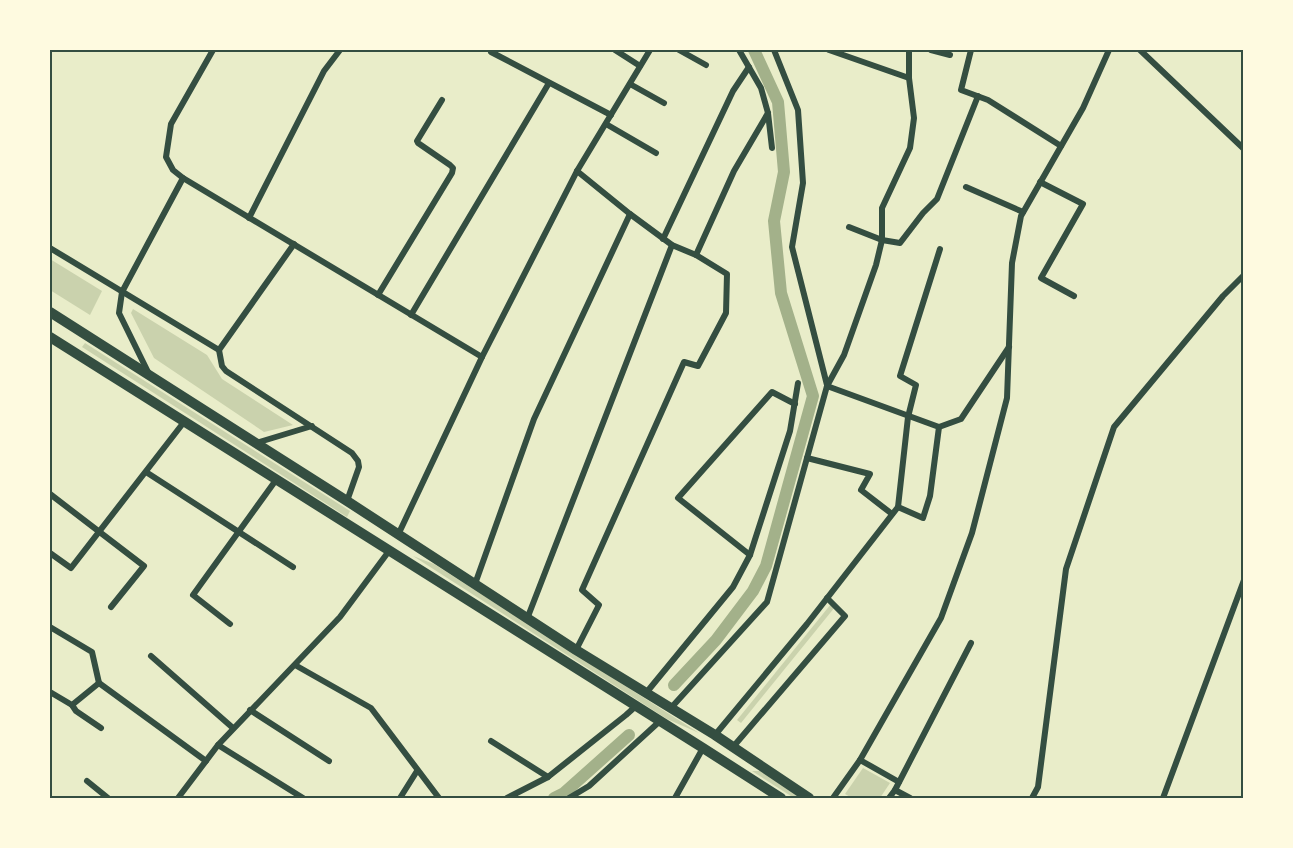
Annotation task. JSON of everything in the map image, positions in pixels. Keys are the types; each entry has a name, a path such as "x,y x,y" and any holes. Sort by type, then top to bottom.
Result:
{"main road":[{"path":"50,312 256,442 527,619 715,735 809,798"},
{"path":"67,348 78,330"},
{"path":"50,337 781,798"},
{"path":"567,663 576,650"}],"street":[{"path":"213,50 171,124 166,157 172,170 482,357"},
{"path":"249,218 324,71 340,50"},
{"path":"615,50 640,66"},
{"path":"398,535 482,357 577,171 650,50"},
{"path":"679,50 706,65"},
{"path":"739,50 761,88 768,113 772,148"},
{"path":"774,50 798,110 803,183 792,247 827,386"},
{"path":"829,50 909,78"},
{"path":"670,709 767,602 827,386 844,355 876,265 882,240 882,208 910,148 914,118 909,78 909,50"},
{"path":"931,50 950,55"},
{"path":"972,50 961,90 988,100 1061,146"},
{"path":"833,798 860,760 941,618 968,544 1007,398 1012,263 1021,216 1083,108 1108,50"},
{"path":"1140,50 1244,149"},
{"path":"491,52 611,115"},
{"path":"663,239 733,91 749,67"},
{"path":"411,315 549,82"},
{"path":"630,84 664,103"},
{"path":"849,227 882,240 900,243 937,199 978,96"},
{"path":"378,295 452,173 453,168 450,165 417,141 442,100"},
{"path":"696,255 734,171 768,113"},
{"path":"606,123 656,153"},
{"path":"576,650 599,605 582,590 684,362 698,366 726,313 727,274 663,239 577,171"},
{"path":"150,375 118,313 122,291 183,178"},
{"path":"1040,182 1083,204 1041,278 1074,296"},
{"path":"966,187 1023,212"},
{"path":"475,584 534,419 630,214"},
{"path":"294,244 219,350 222,366 226,371 352,453 358,461 358,472 347,501"},
{"path":"527,619 672,245"},
{"path":"50,248 219,350"},
{"path":"715,735 898,507 908,417 916,385 900,376 940,249"},
{"path":"1032,798 1038,787 1066,569 1114,427 1223,296 1244,275"},
{"path":"827,386 939,427 961,419 1009,347"},
{"path":"646,693 733,587 750,555 790,431 798,383"},
{"path":"750,555 678,498 772,392 795,404"},
{"path":"50,553 70,568 184,422"},
{"path":"256,442 312,426"},
{"path":"898,507 923,518 930,496 939,427"},
{"path":"807,458 870,474 861,490 892,514"},
{"path":"146,472 293,567"},
{"path":"231,624 194,595 276,480"},
{"path":"50,494 144,566 111,607"},
{"path":"178,798 233,728 340,617 389,551"},
{"path":"1163,798 1244,580"},
{"path":"732,747 845,616 827,598"},
{"path":"50,627 92,652 99,683 206,761"},
{"path":"889,798 971,643"},
{"path":"151,656 233,728"},
{"path":"295,665 371,708 439,798"},
{"path":"72,705 99,683"},
{"path":"50,692 72,705 76,711 101,728"},
{"path":"507,798 548,777 636,706"},
{"path":"250,710 329,761"},
{"path":"569,798 589,786 660,721"},
{"path":"491,741 548,777"},
{"path":"218,745 303,798"},
{"path":"675,798 704,748"},
{"path":"860,760 899,782"},
{"path":"399,798 417,771"},
{"path":"87,781 108,798"},
{"path":"895,790 910,798"}],"green space":[{"path":"50,259 102,291 90,315 50,290"},
{"path":"133,309 207,355 222,379 293,425 264,432 154,358 131,313"},
{"path":"85,343 350,511 347,517 82,347"},
{"path":"413,556 434,564 699,733 667,719"},
{"path":"831,604 835,607 741,723 737,720"},
{"path":"863,768 890,783 880,798 852,798 845,794"},
{"path":"752,771 761,771 803,798 794,798"}],"waterway":[{"path":"674,685 716,640 753,591 766,566 813,396 781,293 774,221 784,172 778,102 754,50"},
{"path":"554,798 564,793 629,735"}]}
